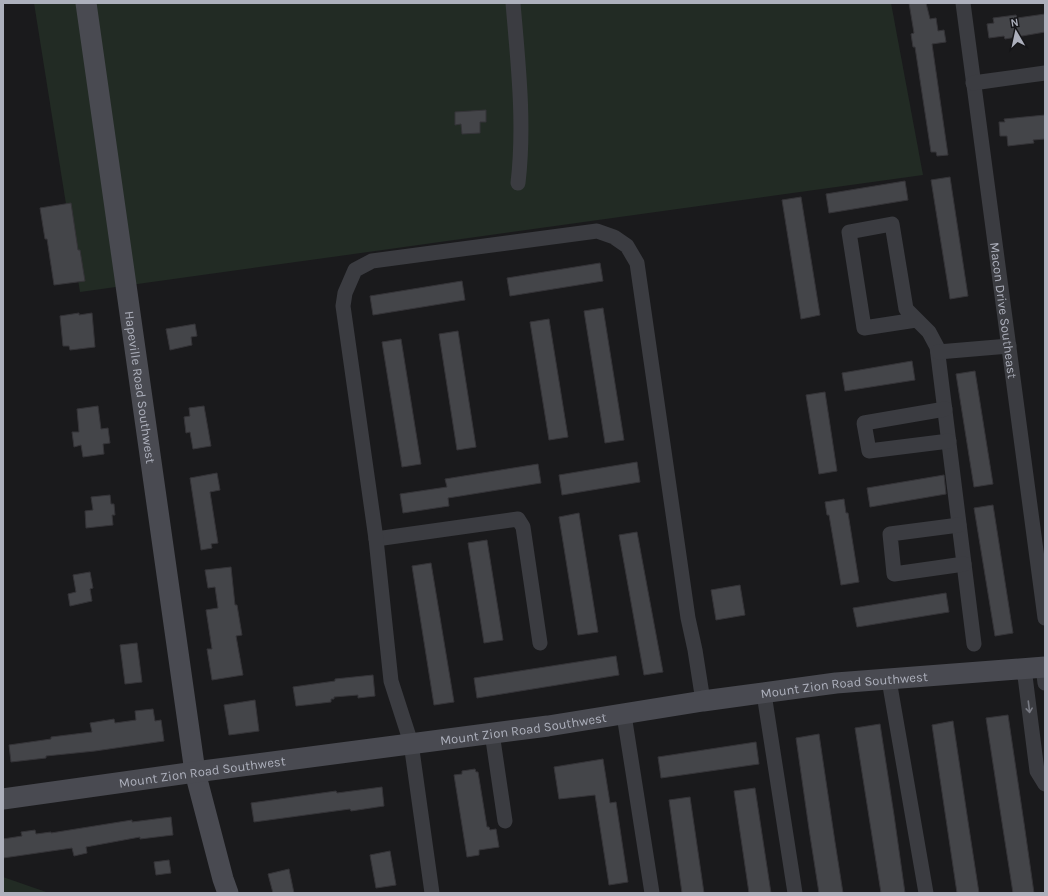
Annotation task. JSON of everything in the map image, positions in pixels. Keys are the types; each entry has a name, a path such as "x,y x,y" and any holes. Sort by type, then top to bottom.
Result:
{"street":[{"name":"Hapeville Road Southwest","path":"86,3 194,772 228,893"},
{"path":"513,3 521,97 521,155 518,183"},
{"name":"Macon Drive Southeast","path":"963,3 1045,618"},
{"path":"973,83 1045,73"},
{"path":"916,320 864,328 849,232 892,224 906,309 929,332 937,347 974,644"},
{"path":"432,893 411,744 392,681 376,539 343,306 346,293 355,270 372,260 597,231 614,237 627,246 637,263 686,610 703,701"},
{"path":"938,352 1009,346"},
{"path":"945,409 864,423 869,451 949,441"},
{"path":"376,539 518,519 523,527 540,643"},
{"path":"959,525 890,534 894,574 964,564"},
{"name":"Mount Zion Road Southwest","path":"3,800 194,772 624,715 703,701 764,694 836,683 1039,671"},
{"path":"1039,671 1037,771 1045,784"},
{"path":"889,680 926,893"},
{"path":"764,694 795,893"},
{"path":"624,715 652,893"},
{"path":"492,733 505,820"}],"shaded area":[{"path":"34,3 891,3 923,175 80,292"},
{"path":"3,877 49,893 3,893"}],"building":[{"path":"909,3 926,3 930,19 936,18 938,31 944,30 946,42 932,44 948,155 937,156 936,152 931,152 915,47 913,47 911,34 914,33"},
{"path":"1045,14 1045,32 1005,39 1004,36 989,38 987,24 994,23 993,18 1016,15 1017,18"},
{"path":"486,110 486,122 480,122 480,133 462,134 461,124 455,125 455,112"},
{"path":"1045,115 1045,139 1033,140 1034,143 1008,146 1007,136 1000,136 999,122 1005,122 1004,119"},
{"path":"950,177 968,296 950,299 931,180"},
{"path":"905,181 908,200 829,213 826,194"},
{"path":"801,197 820,315 801,319 782,200"},
{"path":"71,203 78,250 80,250 85,281 54,285 47,239 45,239 40,208"},
{"path":"600,263 603,281 510,296 507,278"},
{"path":"462,281 465,300 373,315 370,296"},
{"path":"603,308 624,440 605,443 584,311"},
{"path":"79,313 79,315 92,313 95,347 70,350 69,346 63,346 60,316"},
{"path":"549,319 568,437 549,440 530,322"},
{"path":"195,324 197,336 191,337 192,345 170,350 166,329"},
{"path":"458,331 476,447 457,450 439,334"},
{"path":"401,339 421,464 402,467 382,342"},
{"path":"912,361 915,380 845,391 842,373"},
{"path":"975,371 993,484 974,487 956,374"},
{"path":"825,392 837,471 819,474 806,395"},
{"path":"98,406 101,429 108,428 110,443 103,444 104,454 83,457 81,445 74,447 72,432 79,432 77,409"},
{"path":"204,406 211,446 193,449 190,432 186,433 184,417 190,416 189,408"},
{"path":"637,462 640,482 562,495 559,475"},
{"path":"538,464 541,483 448,498 449,506 403,513 400,494 447,487 445,479"},
{"path":"217,473 220,490 210,492 218,543 211,544 212,548 201,550 190,478"},
{"path":"944,475 946,494 870,507 867,488"},
{"path":"110,495 111,504 114,504 115,515 112,515 113,525 86,528 85,511 93,510 91,497"},
{"path":"844,499 846,513 848,513 859,582 841,585 829,515 827,515 825,502"},
{"path":"993,505 1013,633 995,636 974,508"},
{"path":"579,513 598,632 578,635 559,517"},
{"path":"637,532 663,672 644,675 619,535"},
{"path":"487,540 503,640 484,643 468,543"},
{"path":"431,563 454,702 434,705 412,566"},
{"path":"231,567 235,605 237,605 242,635 236,636 243,675 212,680 207,649 212,649 206,610 218,608 215,587 208,588 205,570"},
{"path":"90,572 93,588 90,589 92,601 70,606 68,594 76,592 73,575"},
{"path":"740,585 745,615 716,620 711,590"},
{"path":"946,593 949,612 857,627 853,608"},
{"path":"137,643 142,682 125,684 120,645"},
{"path":"616,656 619,675 477,698 474,678"},
{"path":"373,675 375,696 358,698 358,695 334,697 334,699 331,699 331,702 296,706 293,687 335,681 335,679"},
{"path":"255,700 259,731 229,735 224,705"},
{"path":"153,709 155,721 161,720 164,741 11,762 9,745 51,739 51,737 92,732 90,723 114,719 115,723 136,720 135,711"},
{"path":"1008,715 1034,893 1013,893 986,718"},
{"path":"953,721 979,893 957,893 932,725"},
{"path":"880,724 905,893 881,893 855,728"},
{"path":"819,734 843,893 819,893 809,829 796,738"},
{"path":"756,742 759,764 661,778 658,757"},
{"path":"603,759 610,803 616,802 628,882 609,885 595,795 559,799 554,767"},
{"path":"475,769 476,772 478,772 487,827 489,827 490,830 496,829 499,847 479,850 479,855 467,857 454,775 462,774 462,771"},
{"path":"382,787 384,806 254,822 251,803 336,791 337,793"},
{"path":"755,788 771,893 749,893 734,791"},
{"path":"690,797 704,893 682,893 669,800"},
{"path":"171,817 173,835 140,839 140,837 86,847 87,853 74,856 72,848 3,858 3,839 22,836 21,832 35,830 36,834 51,833 132,820 132,822"},
{"path":"390,851 396,885 376,888 370,855"},
{"path":"169,860 171,873 156,875 154,862"},
{"path":"289,869 294,893 273,893 268,874"}]}
